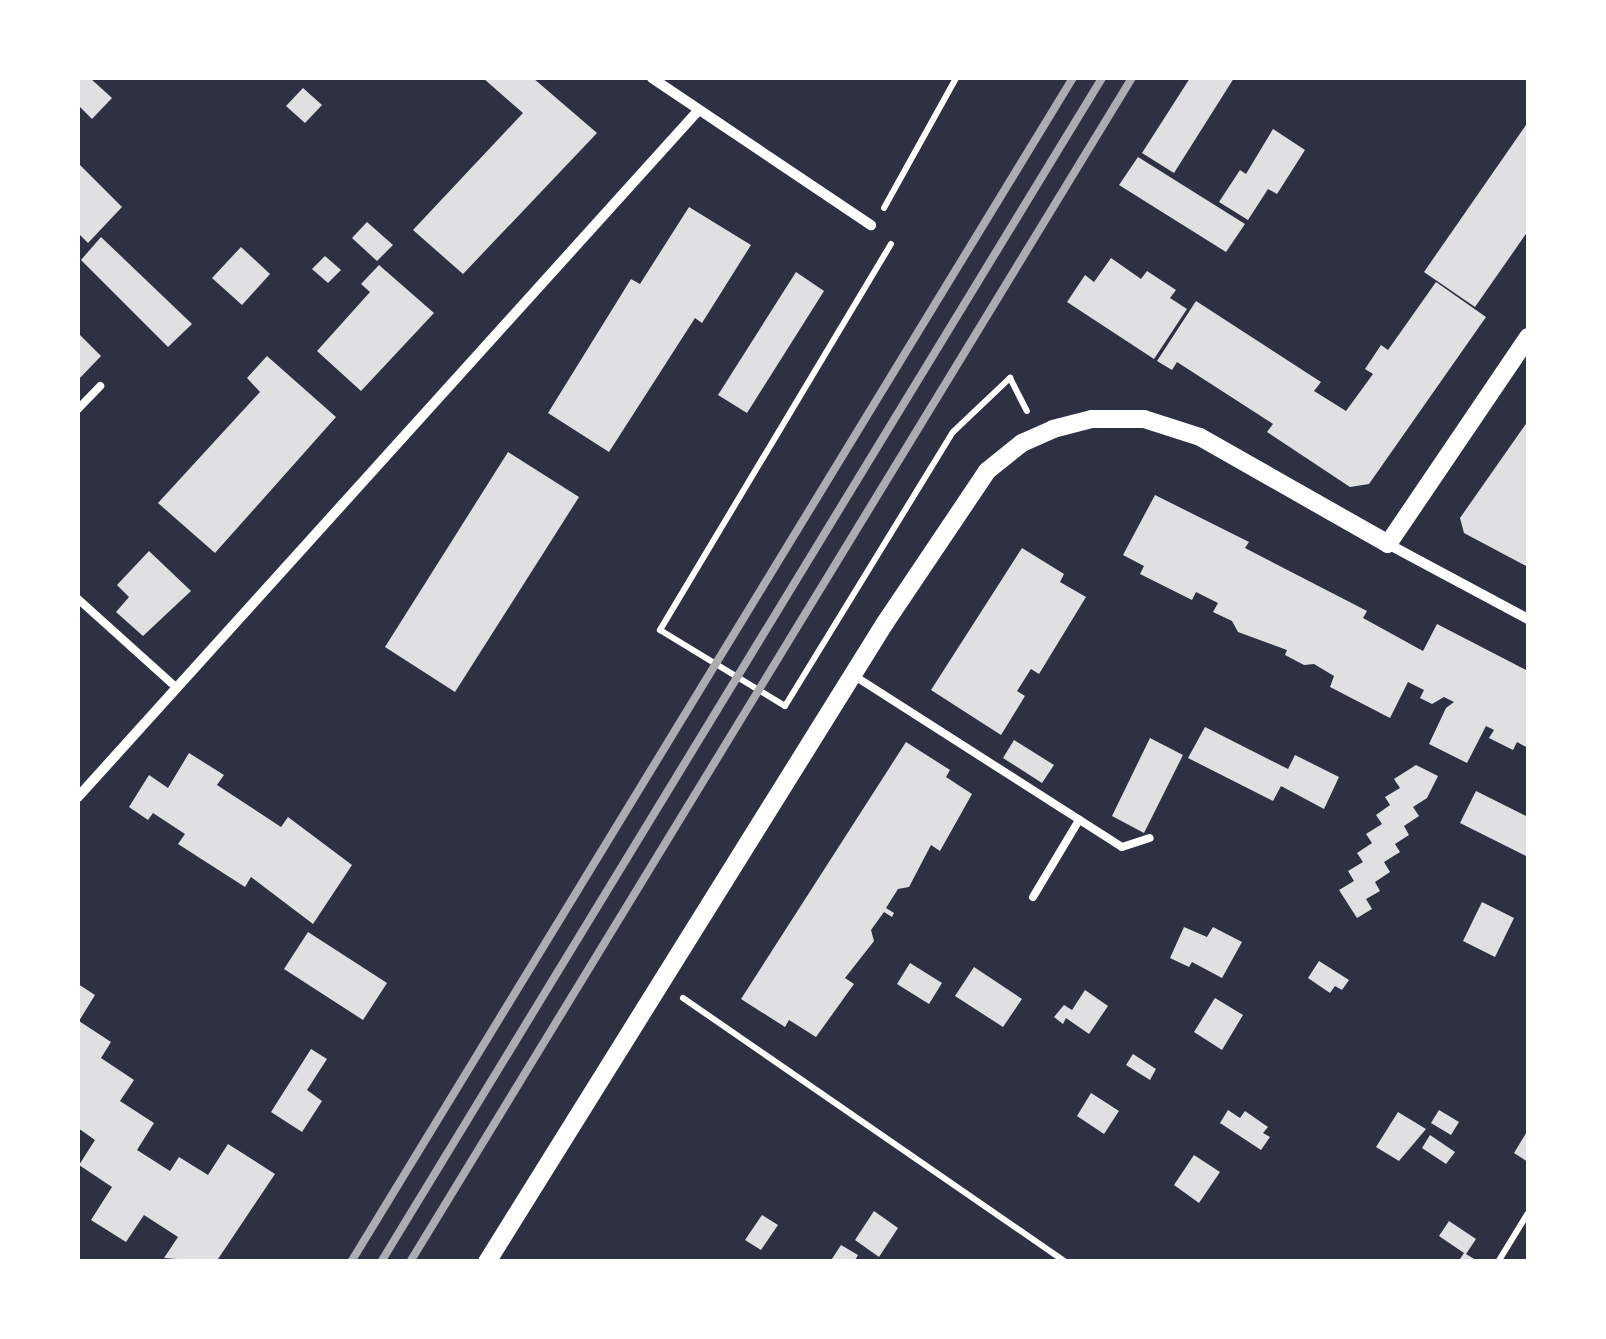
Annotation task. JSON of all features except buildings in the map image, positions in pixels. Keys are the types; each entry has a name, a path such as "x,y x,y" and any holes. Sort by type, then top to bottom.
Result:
{"street":[{"path":"652,78 697,112 870,224"},
{"path":"78,797 672,145 697,112"},
{"path":"1388,544 1528,337"},
{"path":"488,1262 659,982 977,484 1034,436 1092,419 1126,417 1162,422 1200,438 1528,618"}],"lane":[{"path":"78,409 100,386"},
{"path":"78,599 177,688"},
{"path":"853,675 1122,847 1150,838"},
{"path":"1033,897 1080,820"}],"path":[{"path":"883,210 956,78"},
{"path":"884,234 893,240 660,630 786,706 953,432 1010,378 1024,403 1034,436"},
{"path":"659,982 1064,1262"},
{"path":"1498,1262 1528,1213"}],"railway":[{"path":"351,1262 1073,78"},
{"path":"381,1262 1102,78"},
{"path":"410,1262 1132,78"}]}
